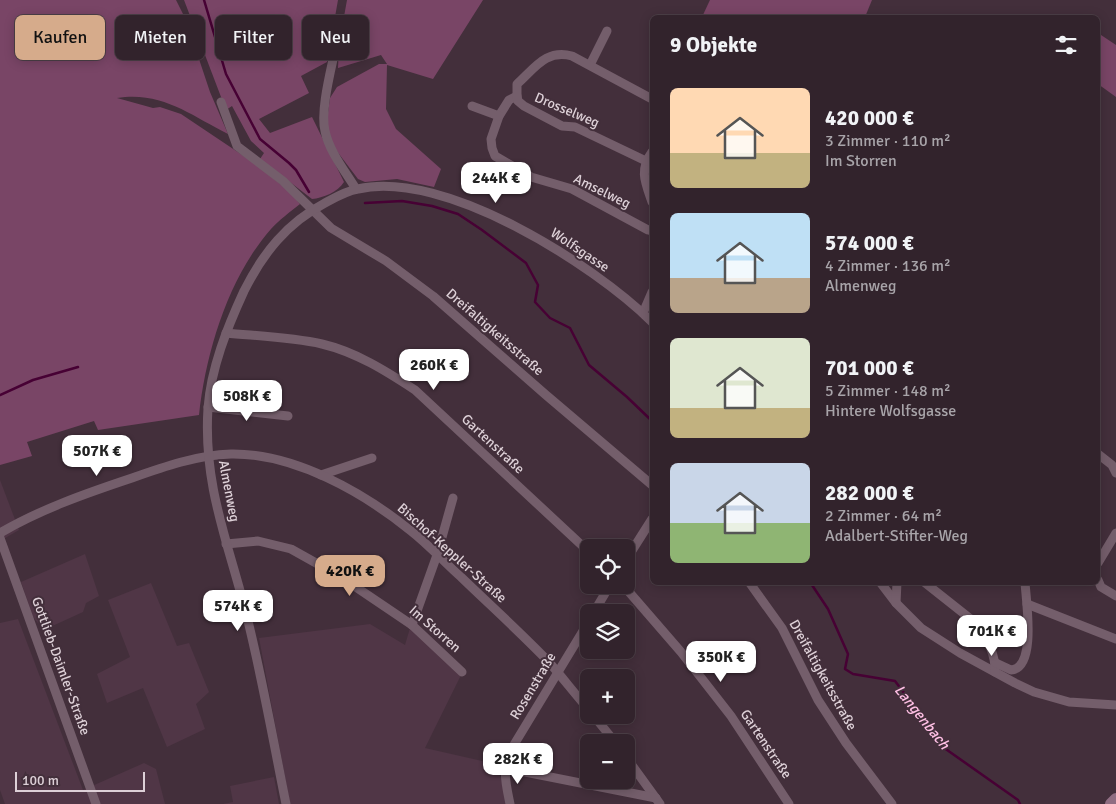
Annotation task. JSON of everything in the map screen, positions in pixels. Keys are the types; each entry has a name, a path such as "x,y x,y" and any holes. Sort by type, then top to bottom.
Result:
{"street":[{"path":"590,65 607,32"},
{"name":"Drosselweg","path":"646,161 576,127 562,126 524,106 518,101 517,84 546,58 557,54 565,54 590,65 650,98"},
{"path":"334,60 325,109 324,130 333,151 356,189"},
{"name":"Amselweg","path":"517,96 509,100 498,116 491,139 495,156 531,177 572,189 650,230"},
{"name":"Dreifaltigkeitsstraße","path":"221,102 237,146 270,170 331,228 386,261 433,296 650,483"},
{"path":"472,106 498,116"},
{"path":"650,155 646,161 644,180 650,194"},
{"name":"Wolfsgasse","path":"313,209 356,189 392,186 419,189 447,197 489,214 528,233 587,269 650,320"},
{"name":"Almenweg","path":"286,804 254,649 215,501 208,457 208,407 216,364 226,333 248,283 267,251 285,231 313,209"},
{"path":"643,313 650,297"},
{"name":"Gartenstraße","path":"226,333 323,344 363,359 390,373 415,390 580,544"},
{"path":"208,407 288,416"},
{"name":"Bischof-Keppler-Straße","path":"0,533 48,509 89,492 164,467 231,454 263,457 290,464 321,476 386,512 413,532 528,642 558,672 580,699"},
{"path":"1100,456 1112,465 1116,473"},
{"path":"321,476 372,458"},
{"path":"412,625 437,556 453,498"},
{"path":"635,546 650,523"},
{"path":"1100,560 1116,533"},
{"name":"Gottlieb-Daimler-Straße","path":"0,538 96,804"},
{"name":"Im Storren","path":"226,544 258,541 291,549 342,577 412,625 462,672"},
{"name":"Dreifaltigkeitsstraße","path":"751,585 782,628 804,675 823,708 846,743 892,804"},
{"path":"882,585 896,603 921,628 960,653 995,668 1034,692 1069,702 1116,705"},
{"path":"896,603 897,585"},
{"path":"928,585 977,624 982,631 995,668"},
{"path":"995,668 1011,670 1020,668 1023,663 1028,635 1025,585"},
{"path":"1100,585 1116,596"},
{"name":"Gartenstraße","path":"631,594 681,652 731,716 789,804"},
{"path":"1027,604 1116,639"},
{"name":"Rosenstraße","path":"505,768 505,763 515,743 580,636"},
{"path":"600,724 608,734"},
{"path":"510,804 505,768 658,801"},
{"path":"635,770 658,801"},
{"path":"1110,804 1116,799"}],"shaded area":[{"path":"0,0 176,0 184,15 115,15 115,60 199,60 210,92 228,134 188,112 162,101 133,97 117,98 153,108 160,107 181,114 257,165 290,192 300,204 274,226 256,248 231,293 207,366 199,415 98,430 94,421 27,442 32,456 0,465"},
{"path":"184,0 338,0 335,15 302,15 302,60 327,60 327,62 301,76 309,93 259,119 270,133 312,117 344,182 338,189 325,196 312,199 260,159 264,153 251,141 232,106 226,110 205,55 205,15 190,15"},
{"path":"347,0 483,0 433,79 387,65 386,109 396,129 441,169 434,187 397,179 365,182 358,179 336,150 329,137 327,120 330,98 337,87 379,64 387,64 381,55 369,59 369,15 344,15"},
{"path":"710,0 872,0 866,15 703,15"},
{"path":"1100,34 1116,45 1116,97 1100,85"},
{"path":"338,60 364,60 338,68"},
{"path":"0,480 19,530 0,541"},
{"path":"85,554 99,596 86,603 83,612 48,628 38,623 33,617 21,582"},
{"path":"151,583 177,646 189,643 209,692 196,704 205,729 167,747 143,688 107,703 97,674 130,657 108,600"},
{"path":"18,619 83,790 144,763 156,769 165,804 5,804 0,790 0,623"},
{"path":"370,624 405,645 410,628 462,673 425,748 491,763 501,777 506,804 290,804 259,638"},
{"path":"274,777 279,804 223,804 233,802 230,786"}],"waterway":[{"name":"Langenbach","path":"204,0 226,74 260,139 296,170 309,192"},
{"name":"Langenbach","path":"365,203 402,201 432,206 458,214 526,263 538,285 535,302 550,318 570,328 589,365 650,419"},
{"path":"0,395 33,380 78,367"},
{"name":"Langenbach","path":"812,585 828,609 848,654 845,669 853,674 895,681 929,726 940,745 1018,800 1020,804"}]}
